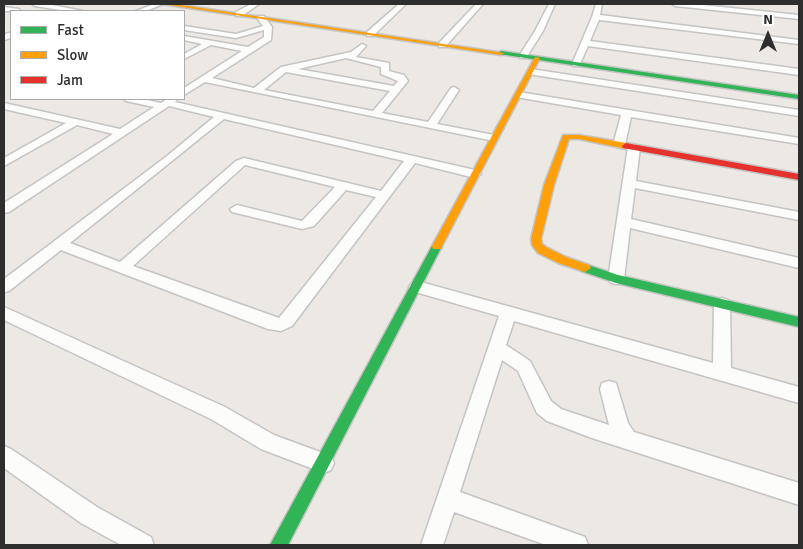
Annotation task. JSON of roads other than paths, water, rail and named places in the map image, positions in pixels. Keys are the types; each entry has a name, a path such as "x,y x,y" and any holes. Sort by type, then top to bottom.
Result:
{"street":[{"path":"35,4 73,10"},
{"path":"143,10 160,4"},
{"path":"165,4 799,97"},
{"path":"239,14 256,4"},
{"path":"370,34 403,4"},
{"path":"442,45 480,4"},
{"path":"523,56 539,31 552,4"},
{"path":"576,64 596,17 599,4"},
{"path":"675,4 799,17"},
{"path":"596,17 799,42"},
{"path":"185,91 268,38 268,27 261,18"},
{"path":"222,45 236,36 268,27"},
{"path":"185,28 236,36"},
{"path":"185,38 248,50"},
{"path":"185,55 209,43"},
{"path":"585,43 799,72"},
{"path":"362,46 350,57 386,65 385,73 401,76 404,80 376,114"},
{"path":"256,91 284,69 353,54"},
{"path":"279,545 417,287 494,138 532,72 537,58"},
{"path":"284,69 397,89"},
{"path":"532,72 799,113"},
{"path":"203,79 494,138"},
{"path":"431,125 454,90"},
{"path":"519,94 799,142"},
{"path":"142,100 168,102 475,174"},
{"path":"4,209 168,102"},
{"path":"4,106 120,132"},
{"path":"619,144 627,113"},
{"path":"4,287 171,158 223,115"},
{"path":"4,163 75,122"},
{"path":"799,177 570,136 564,139 536,239 537,245 542,250 562,260 616,279 799,322"},
{"path":"616,279 634,147"},
{"path":"59,244 281,325 286,322 412,159"},
{"path":"122,268 244,161 383,195"},
{"path":"629,183 799,216"},
{"path":"237,209 302,226 309,223 344,186"},
{"path":"624,222 799,264"},
{"path":"417,287 799,395"},
{"path":"722,304 722,373"},
{"path":"4,313 218,412 268,442 324,463"},
{"path":"432,545 449,499 508,314"},
{"path":"497,348 524,366 534,383 544,407 554,415 799,494"},
{"path":"609,389 619,426 627,439"},
{"path":"4,456 89,515 143,545"},
{"path":"449,499 577,545"}]}
